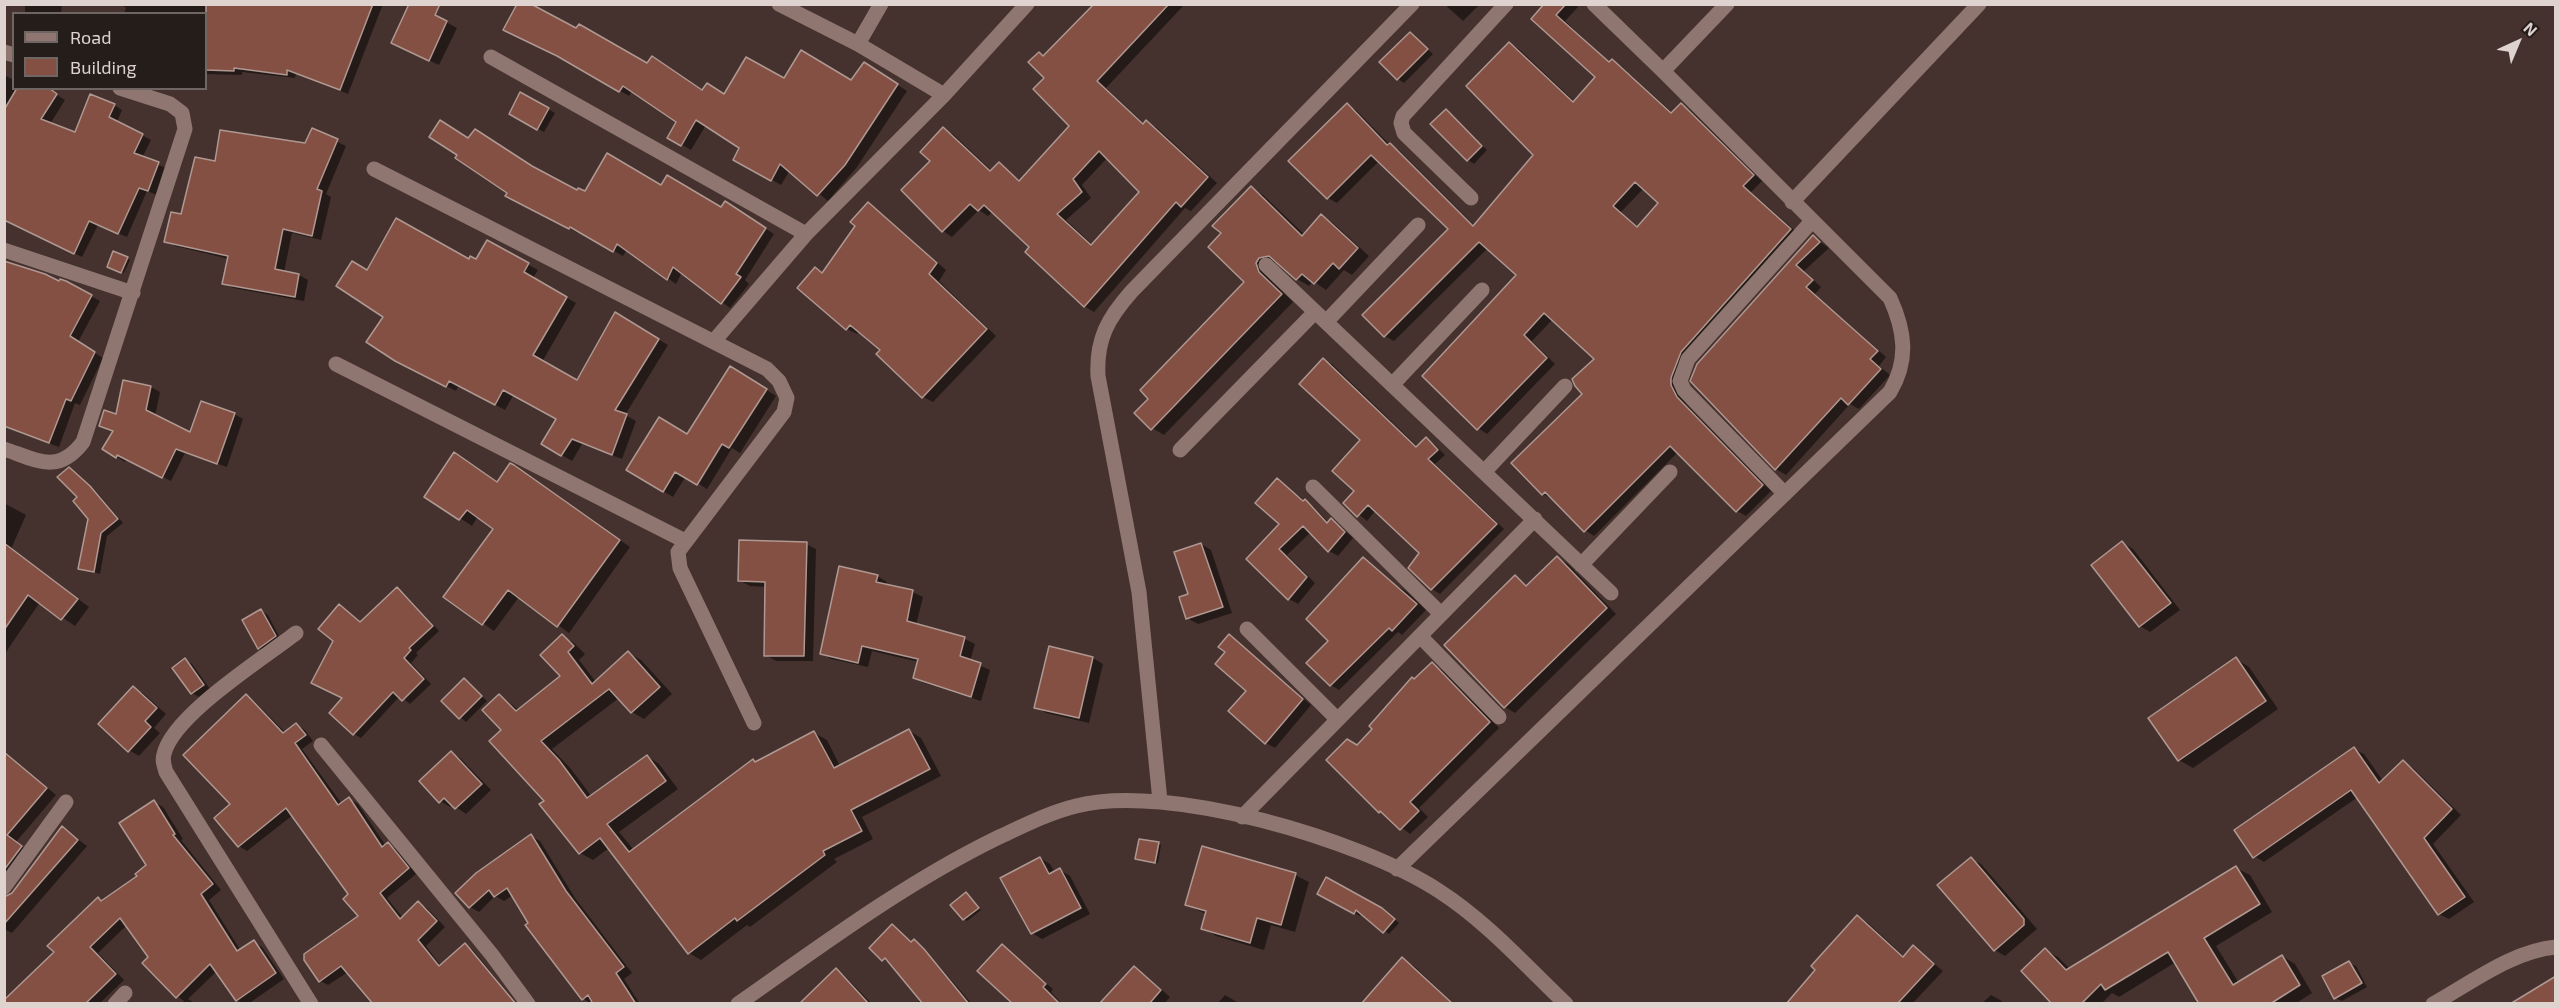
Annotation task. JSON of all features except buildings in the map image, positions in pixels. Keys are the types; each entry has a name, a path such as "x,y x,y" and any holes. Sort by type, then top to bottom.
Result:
{"street":[{"path":"779,4 858,44 944,94"},
{"path":"858,44 881,4"},
{"path":"714,341 806,234 944,94 1027,4"},
{"path":"1161,801 1139,592 1098,376 1097,355 1101,338 1108,321 1132,291 1412,4"},
{"path":"1471,198 1404,134 1401,123 1403,116 1506,4"},
{"path":"1397,869 1890,392 1899,377 1903,363 1902,330 1890,298 1594,4"},
{"path":"1663,70 1727,4"},
{"path":"1792,202 1979,4"},
{"path":"491,57 806,234"},
{"path":"4,449 48,464 58,462 76,451 82,442 185,129 182,113 170,104 126,90"},
{"path":"374,169 714,341 767,369 779,381 787,398 784,412 678,552 680,568 754,723"},
{"path":"1785,494 1684,390 1680,381 1688,359 1812,221"},
{"path":"1180,450 1418,225"},
{"path":"4,250 133,292"},
{"path":"1266,265 1611,593"},
{"path":"1392,385 1482,290"},
{"path":"336,364 685,541"},
{"path":"1484,472 1565,386"},
{"path":"1581,565 1670,472"},
{"path":"1313,488 1442,614"},
{"path":"1242,817 1534,519"},
{"path":"1247,628 1337,719"},
{"path":"296,633 197,709 174,734 164,752 163,762 166,772 311,1004"},
{"path":"1420,636 1499,717"},
{"path":"321,745 492,955 528,1004"},
{"path":"742,1002 851,924 970,851 1031,821 1095,802 1161,801 1198,806 1309,835 1397,869 1439,891 1477,920 1566,1004"},
{"path":"4,887 66,802"},
{"path":"2433,1004 2520,956 2539,949 2556,947"}]}
